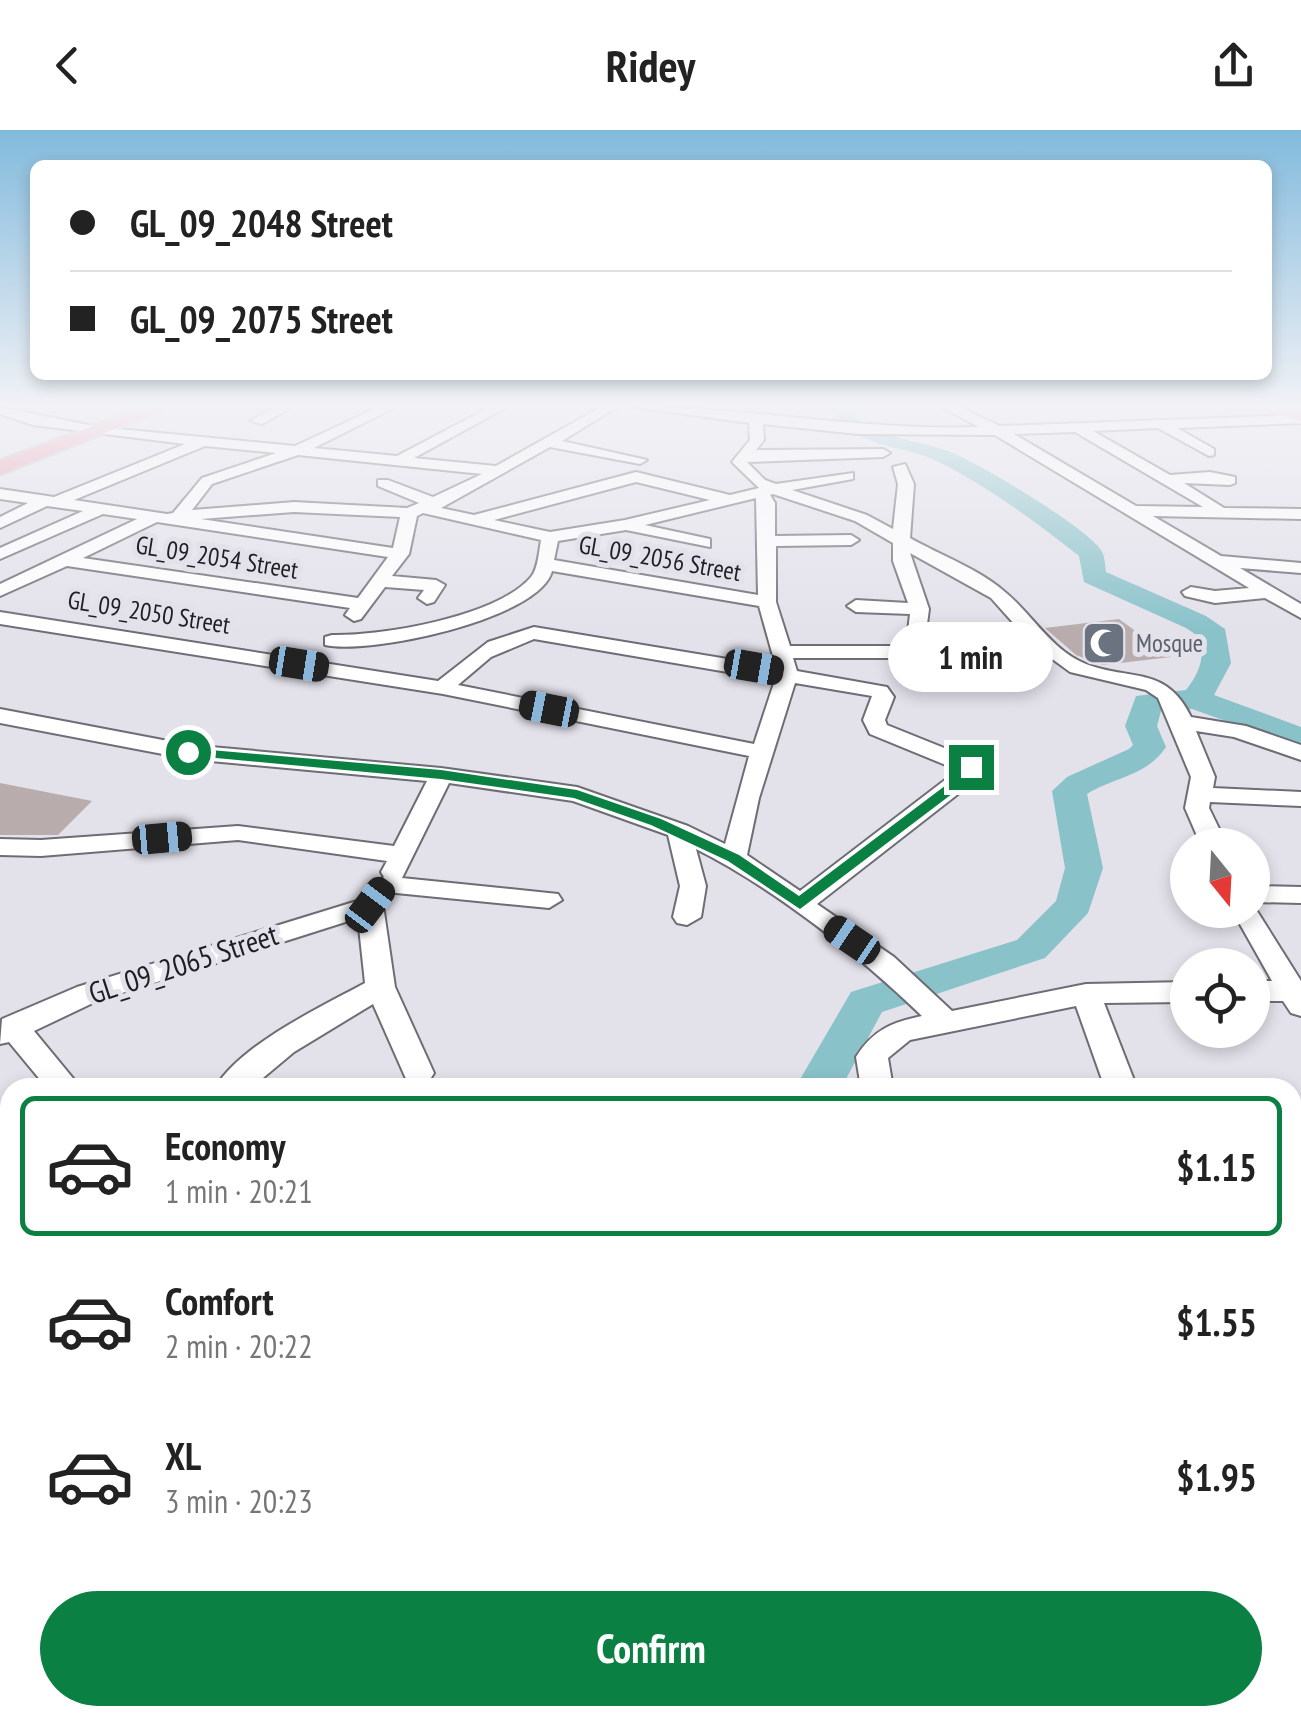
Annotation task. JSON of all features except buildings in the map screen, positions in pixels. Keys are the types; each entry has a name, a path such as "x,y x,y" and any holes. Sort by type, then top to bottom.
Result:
{"street":[{"path":"0,523 102,481"},
{"path":"166,518 207,481"},
{"path":"299,664 332,642 363,604 400,554 423,508 477,481"},
{"path":"477,519 591,489 606,481"},
{"path":"688,481 728,499"},
{"path":"757,481 768,491 861,518 997,594 1060,658 1090,674 1142,682 1175,709 1301,752"},
{"path":"0,591 166,518 258,508 423,508 550,537 819,481"},
{"path":"784,663 910,649 918,644 920,609 902,561 905,481"},
{"path":"1082,481 1301,612"},
{"path":"1170,481 1219,510"},
{"path":"383,483 423,508"},
{"path":"591,489 607,500"},
{"path":"734,858 784,663 767,602 768,491"},
{"path":"0,494 400,554"},
{"path":"0,554 102,509"},
{"path":"1130,510 1301,514"},
{"path":"861,518 904,516"},
{"path":"629,519 704,543"},
{"path":"332,642 359,644 400,639 482,610 533,586 542,577 550,537"},
{"path":"768,541 851,540"},
{"name":"GL_09_2054 Street","path":"64,560 363,604"},
{"path":"1214,560 1301,568"},
{"name":"GL_09_2056 Street","path":"545,564 767,602"},
{"path":"380,581 436,584 427,598"},
{"path":"1191,592 1215,597 1270,592"},
{"path":"856,606 920,609"},
{"name":"GL_09_2050 Street","path":"0,618 444,688 761,752"},
{"path":"0,634 28,620"},
{"path":"444,688 471,658 495,645 534,633 784,663 880,691 883,697 874,720 878,729 971,767 968,775 800,904"},
{"path":"1175,709 1203,777 1197,808 1206,828"},
{"path":"0,716 188,752 441,774 577,794 679,831 734,858 884,963 934,1010"},
{"path":"418,1073 380,987 378,894 402,855 441,774"},
{"path":"1198,794 1301,799"},
{"path":"679,831 694,886 686,917"},
{"path":"0,847 41,848 238,833 402,855"},
{"name":"GL_09_2065 Street","path":"7,1030 87,994 378,894 549,900"},
{"path":"1270,894 1301,895"},
{"path":"1257,928 1298,996"},
{"path":"241,1078 286,1041 380,987"},
{"path":"875,1078 872,1057 884,1042 934,1010 1086,994 1170,992"},
{"path":"1086,994 1117,1078"},
{"path":"1270,994 1298,996"},
{"path":"7,1030 54,1078"}],"waterway":[{"path":"985,481 1045,517 1091,553 1093,576 1196,622 1215,635 1217,663 1195,699"},
{"path":"824,1078 866,1002 1031,949 1074,905 1084,868 1069,791 1131,763 1150,747 1141,726 1147,703 1195,699"},
{"path":"1195,699 1301,738"}],"place":[{"name":"Mosque","path":"1104,643"}],"route":[{"path":"188,752 441,774 577,794 634,812 734,858 800,904 968,775 971,767"}]}
